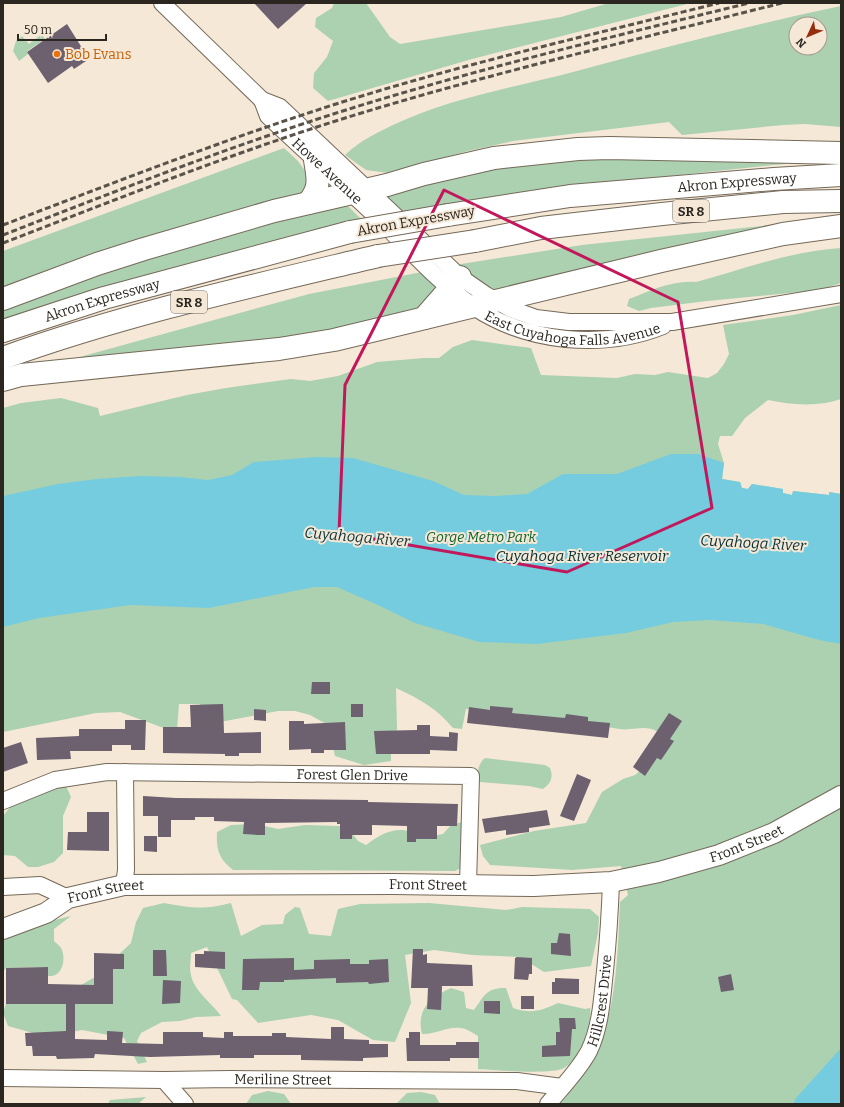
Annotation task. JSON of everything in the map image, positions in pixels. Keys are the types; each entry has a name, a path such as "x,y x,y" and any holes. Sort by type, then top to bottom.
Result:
{"highway":[{"path":"3,299 97,264 274,211 494,158 578,149 683,149 841,153"},
{"path":"308,203 315,194 318,185 315,160"},
{"name":"Akron Expressway","path":"3,331 112,296 350,232 570,196 841,175"},
{"name":"Akron Expressway","path":"3,358 117,321 243,288 378,256 475,241 541,228 783,202 841,201"},
{"path":"3,380 21,375 78,368 279,349 334,340 424,318 485,301 661,261 775,236 841,226"},
{"path":"424,318 455,283"}],"main road":[{"name":"Front Street","path":"68,898 124,885 279,884 534,886 611,882 660,872 726,852 774,833 841,796"},
{"path":"3,929 46,913 68,898"}],"street":[{"name":"Howe Avenue","path":"162,3 262,100 280,107 360,191 455,283 485,301"},
{"name":"Howe Avenue","path":"262,100 268,116 315,160 360,191"},
{"name":"East Cuyahoga Falls Avenue","path":"485,301 536,318 569,322 672,322 841,294"},
{"name":"East Cuyahoga Falls Avenue","path":"485,301 504,324 555,338 608,340 645,333 672,322"},
{"name":"Forest Glen Drive","path":"3,800 55,780 83,774 125,772 471,776 468,885"},
{"path":"124,885 126,870 125,772"},
{"name":"Hillcrest Drive","path":"548,1104 577,1068 589,1050 596,1032 601,1010 610,927 611,882"},
{"name":"Front Street","path":"3,887 40,885 68,898"},
{"name":"Meriline Street","path":"3,1078 517,1081 562,1087"},
{"path":"164,1080 185,1104"}],"highlighted area":[{"path":"444,190 678,302 712,508 567,572 339,533 345,385"}],"green space":[{"path":"334,3 366,3 390,37 400,44 561,17 609,3 691,3 472,59 328,101 313,88 314,73 327,57 333,41 315,27 316,18 332,8"},
{"path":"841,6 841,127 805,124 783,125 682,135 669,122 513,141 468,151 388,173 366,170 345,155 373,135 393,125 459,101 707,37 788,18 788,56 828,56 828,16 796,16"},
{"path":"42,34 45,39 27,51 28,54 19,61 13,51 16,41 22,36 29,44"},
{"path":"284,148 298,161 311,179 307,191 289,202 3,296 3,251"},
{"path":"565,156 785,157 785,164 594,186 403,213 385,196 454,174"},
{"path":"346,204 363,221 176,267 3,321 3,309 71,284 191,244 242,229 294,215"},
{"path":"780,224 497,292 455,265 582,245"},
{"path":"841,248 841,283 820,290 707,301 651,308 639,311 627,306 629,299 670,284 696,282 768,261 804,253"},
{"path":"422,272 441,291 421,311 325,336 78,363 76,358 309,294"},
{"name":"Gorge Metro Park","path":"841,305 841,399 832,402 814,404 786,403 768,400 745,418 732,436 720,436 718,444 724,463 722,479 740,482 742,488 748,489 752,484 783,489 783,493 792,495 793,491 829,495 829,492 841,494 841,1104 559,1104 589,1064 604,1033 609,1016 615,977 620,902 628,895 621,866 572,870 490,865 483,856 480,845 534,831 586,823 602,792 623,779 635,775 643,768 658,732 648,728 619,729 581,722 505,712 466,709 462,729 453,728 434,709 413,696 396,688 397,729 391,744 391,761 364,765 335,756 328,725 310,715 295,711 278,711 220,722 205,717 200,704 179,704 177,730 161,727 120,712 96,713 3,732 3,408 21,403 61,398 98,408 100,416 187,395 226,388 291,379 310,381 338,376 377,362 439,358 453,347 472,340 531,348 541,375 617,378 635,374 655,375 668,372 708,378 717,373 729,354 723,325 793,315"},
{"path":"485,758 545,765 550,768 552,775 551,780 543,789 529,786 480,782 478,769"},
{"path":"60,786 66,786 71,797 63,816 63,853 54,862 38,867 28,867 15,856 3,855 3,816 11,806"},
{"path":"462,822 461,868 455,871 233,870 224,862 219,854 217,844 217,832 231,825 255,824 278,829 305,825 339,826 351,832 358,841 366,845 380,836 393,831 407,831 415,833 422,838 443,834 451,825"},
{"path":"164,903 198,908 213,907 231,903 241,936 262,925 283,924 285,915 295,907 300,908 309,934 331,936 338,909 360,904 429,903 506,910 522,907 590,909 599,917 598,933 591,966 544,972 520,957 472,955 434,950 405,955 411,1003 395,1042 373,1040 338,1020 311,1015 258,1023 237,1000 232,999 207,947 191,953 190,972 195,986 221,1016 196,1017 180,1021 162,1022 141,1033 137,1041 147,1062 138,1064 124,1038 82,1030 47,1037 8,1026 3,1013 6,1004 74,989 95,977 131,943 136,922 143,908"},
{"path":"71,916 54,929 54,941 59,945 63,952 62,967 57,974 48,976 47,967 6,968 3,972 3,939 46,922"},
{"path":"451,988 464,992 466,1008 474,1010 487,993 499,988 506,988 513,1008 519,1010 536,1011 558,1003 585,1009 590,1008 591,1016 589,1029 576,1056 571,1063 564,1068 536,1072 478,1069 478,1036 462,1028 446,1029 422,1034 421,1018 426,1005 431,1000"},
{"path":"268,1091 284,1094 291,1104 246,1104 252,1095"},
{"path":"421,1092 435,1095 440,1104 396,1104 407,1093"},
{"path":"146,1097 138,1104 108,1104 110,1100"}],"water":[{"name":"Cuyahoga River Reservoir","path":"671,454 698,454 724,463 722,479 740,482 742,488 748,489 752,484 783,489 783,493 792,495 793,491 829,495 829,492 841,494 841,644 819,640 763,624 710,620 673,622 626,633 537,644 479,642 415,623 337,587 314,587 209,608 130,605 39,618 3,627 3,496 58,484 97,479 140,476 180,477 208,480 232,475 254,462 316,457 353,458 433,481 464,495 495,496 527,494 563,474 617,474"},
{"path":"841,1048 841,1104 793,1104 796,1098"}],"building":[{"path":"254,3 307,3 278,29"},
{"path":"67,24 89,59 74,69 72,66 48,83 27,52"},
{"path":"312,682 330,682 330,694 311,694"},
{"path":"223,704 224,733 261,732 261,753 239,753 239,756 225,756 225,754 163,753 163,727 191,727 190,705"},
{"path":"351,704 363,704 363,717 351,717"},
{"path":"490,706 513,708 512,713 565,718 566,714 588,717 588,721 610,723 608,738 467,723 469,707 490,710"},
{"path":"254,709 266,710 266,721 254,720"},
{"path":"669,713 682,721 670,739 674,741 661,760 657,758 645,776 633,767"},
{"path":"125,720 146,720 145,750 131,750 131,745 112,745 112,751 70,751 71,759 37,760 36,738 79,736 79,729 125,729"},
{"path":"289,721 304,721 304,724 345,722 346,750 324,750 324,753 311,753 311,749 289,750"},
{"path":"417,725 430,725 430,736 449,737 449,732 458,733 457,751 430,750 430,754 376,754 374,731 417,730"},
{"path":"21,742 28,763 3,772 3,748"},
{"path":"577,774 591,780 574,821 560,816"},
{"path":"143,796 176,798 368,800 368,802 458,804 457,826 437,826 437,839 416,839 416,842 407,842 407,826 372,825 372,835 352,835 352,839 340,839 340,824 337,824 337,822 265,823 265,835 258,835 243,834 244,822 214,821 214,817 195,817 195,820 171,820 171,837 158,837 158,816 143,816"},
{"path":"547,810 550,825 529,828 529,832 506,835 506,830 485,833 482,819"},
{"path":"87,812 109,812 109,851 67,850 68,832 87,832"},
{"path":"144,836 157,836 157,852 144,851"},
{"path":"559,933 570,934 571,956 551,954 551,943 557,943"},
{"path":"413,949 423,949 423,955 427,954 427,963 472,965 473,986 442,986 441,1010 427,1009 428,988 411,988"},
{"path":"153,950 166,950 167,976 153,976"},
{"path":"204,951 225,952 225,969 195,967 195,954 204,954"},
{"path":"94,953 124,954 124,969 113,969 113,1004 75,1004 75,1039 107,1040 107,1031 123,1032 122,1043 163,1044 163,1032 203,1032 203,1037 224,1038 224,1032 233,1032 233,1036 272,1036 272,1033 286,1033 286,1037 331,1039 331,1027 344,1027 344,1039 369,1040 369,1044 388,1044 388,1057 363,1058 363,1061 301,1060 301,1055 254,1055 254,1058 220,1058 220,1055 150,1057 95,1054 94,1058 57,1059 56,1056 33,1056 32,1046 26,1046 25,1033 66,1031 66,1004 6,1004 6,968 48,967 48,984 94,985"},
{"path":"294,958 294,970 314,969 314,960 350,959 350,964 369,964 369,960 388,959 389,982 369,984 368,982 336,983 336,978 284,980 284,982 260,982 259,990 242,990 243,959"},
{"path":"515,958 532,958 532,974 529,974 528,980 514,979"},
{"path":"731,974 734,990 721,992 718,977"},
{"path":"555,978 579,979 579,994 552,994 552,982 555,982"},
{"path":"163,980 181,981 180,1003 162,1004"},
{"path":"521,996 534,996 534,1009 521,1009"},
{"path":"484,1001 500,1001 500,1014 484,1013"},
{"path":"559,1018 575,1018 576,1029 572,1029 570,1056 542,1057 542,1046 556,1045 556,1032 560,1032"},
{"path":"409,1032 420,1032 420,1045 456,1045 456,1042 479,1042 479,1058 450,1058 450,1061 407,1061 406,1038 409,1038"}],"railway":[{"path":"3,225 210,147 383,89 575,38 719,3"},
{"path":"3,235 249,142 349,109 529,58 749,3"},
{"path":"3,243 129,194 256,148 342,119 506,72 782,3"}],"place":[{"name":"Bob Evans","path":"57,54"}],"water label":[{"name":"Cuyahoga River","path":"357,537"},
{"name":"Cuyahoga River","path":"753,543"}]}
